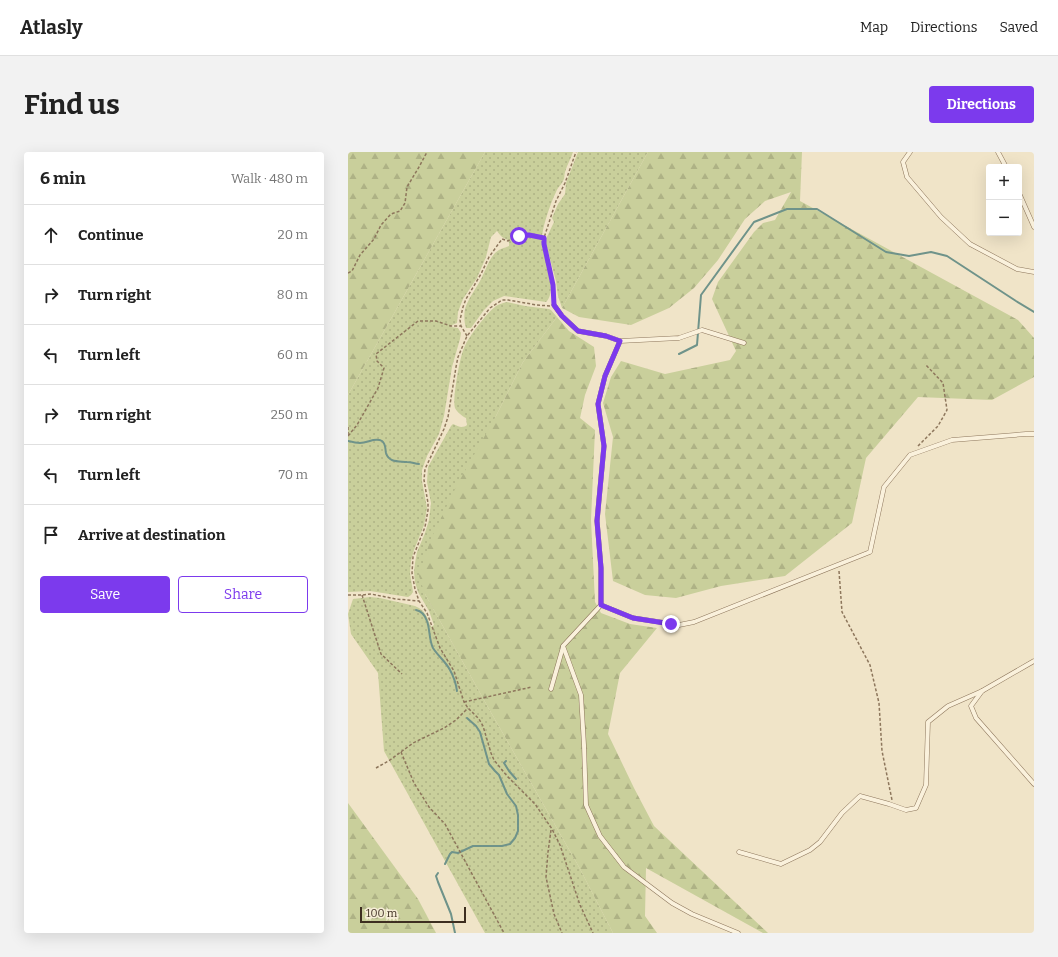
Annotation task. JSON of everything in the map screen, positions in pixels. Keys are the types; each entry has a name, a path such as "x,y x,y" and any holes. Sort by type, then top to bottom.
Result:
{"lane":[{"path":"910,152 903,162 907,177 946,221 970,244 1017,268 1034,272"},
{"path":"998,152 1004,164"},
{"path":"1022,200 1034,227"},
{"path":"554,305 562,316 578,331 606,336 620,341 679,338 702,330 744,343"},
{"path":"552,689 563,646 601,605 601,568 597,521 604,446 598,404 605,376 620,341"},
{"path":"601,605 633,618 679,624 694,622 839,565 870,552 884,487 910,455 952,440 1034,434"},
{"path":"563,646 581,695 586,805 600,836 624,867 672,903 692,914 738,933"},
{"path":"739,852 781,864 810,850 820,842 842,813 860,796 894,805 906,810 916,808 926,785 928,722 948,706 982,691 1034,661"},
{"path":"982,691 971,706 976,718 1034,784"}],"path":[{"path":"348,273 352,271 360,255 374,239 381,225 391,214 400,211 405,203 407,187 427,152"},
{"path":"576,152 565,183 556,201 544,238 553,285 554,305 537,305 502,300 490,308 468,336 457,362 448,417 425,469 424,480 428,510 425,527 415,553 412,566 413,581 419,601 427,613 440,648 454,671 464,702 479,719 483,726 494,760 507,776 535,804 552,829 560,845 580,905 593,933"},
{"path":"468,336 461,326 460,320 466,299 479,278 489,257 502,238 508,241 519,236 529,235 544,238"},
{"path":"348,435 357,425 378,388 384,368 377,361 376,354 418,321 436,321 451,326 461,326"},
{"path":"910,455 938,426 947,410 943,383 925,364"},
{"path":"348,427 348,435"},
{"path":"839,565 842,612 870,665 879,702 882,751 894,805"},
{"path":"348,595 371,594 396,599 419,601"},
{"path":"362,595 381,654 402,674"},
{"path":"464,702 532,687"},
{"path":"376,768 390,760 413,743 444,728 456,720 468,708"},
{"path":"401,752 414,783 429,807 445,824 504,933"},
{"path":"552,829 546,877 554,914 562,933"}],"green space":[{"path":"348,152 485,152 348,395"},
{"path":"485,152 573,152 566,169 564,180 558,188 550,207 543,232 542,244 551,282 549,297 546,302 504,296 493,301 484,310 471,328 466,328 466,305 480,281 488,263 498,250 509,246 508,240 501,236 497,231 491,237 486,257 477,278 463,299 458,312 457,323 451,327 458,328 461,333 452,367 444,416 439,434 427,456 422,470 422,481 427,508 424,525 411,561 410,573 413,592 408,597 370,591 348,592 348,395"},
{"path":"578,152 648,152 562,308 545,241 554,222 552,218 558,204 565,194 566,183"},
{"path":"648,152 802,152 800,201 1018,320 1034,338 1034,377 992,400 918,397 866,458 852,523 785,576 721,586 676,598 645,595 613,581 605,514 613,437 603,403 611,377 621,361 665,374 730,360 736,351 712,299 718,282 754,232 763,223 775,220 791,192 765,201 745,219 718,260 694,288 669,308 631,325 579,317 562,308"},
{"path":"507,302 549,309 557,317 523,362 496,416 425,594 579,867 613,933 485,933 384,751 378,673 351,634 348,614 353,599 370,597 415,606 423,611 431,627 434,625 429,611 418,592 414,572 417,552 429,520 431,503 427,482 428,467 451,426 453,424 462,427 467,425 466,418 457,411 454,403 460,360 466,343 487,314 496,306"},
{"path":"557,317 569,331 594,347 596,366 585,395 580,418 595,430 591,520 595,602 601,613 630,624 657,628 620,673 608,734 654,826 768,933 763,933 646,868 645,916 657,933 613,933 579,867 425,594 419,576 430,541 457,485 496,416 523,362"},
{"path":"348,803 418,899 436,933 348,933"}],"waterway":[{"path":"679,354 697,345 701,295 754,222 787,209 817,209 886,252 909,256 931,252 947,256 1034,312"},
{"path":"348,441 360,443 379,440 384,443 387,456 392,460 419,464"},
{"path":"416,610 424,615 429,627 433,648 453,675 457,691"},
{"path":"445,864 452,852 458,853 473,846 502,846 510,844 518,831 518,815 516,806 507,794 499,775 489,764 480,732 467,718"},
{"path":"506,761 504,763 516,779"},
{"path":"438,873 436,876 451,914 455,933"}],"route":[{"path":"519,236 529,235 544,238 553,285 553,302 562,316 578,331 606,336 620,341 605,376 598,404 604,446 597,521 601,568 601,605 633,618 671,624"}]}
